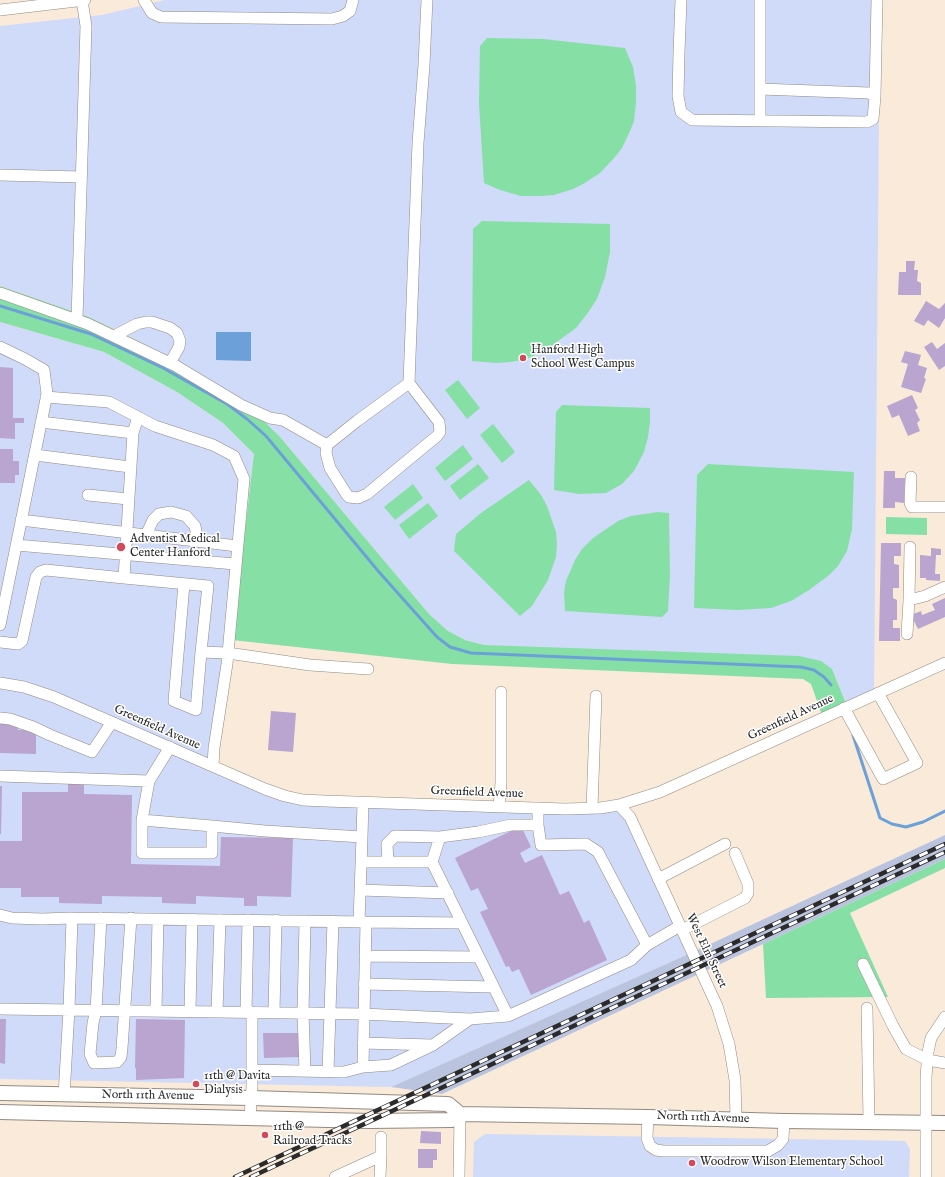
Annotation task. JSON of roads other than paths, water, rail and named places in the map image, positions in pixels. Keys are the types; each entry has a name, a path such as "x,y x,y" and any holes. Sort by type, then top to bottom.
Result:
{"main road":[{"name":"North 11th Avenue","path":"0,1094 251,1098 448,1104 460,1114"},
{"path":"0,1108 4,1106 62,1106 64,1095"},
{"name":"North 11th Avenue","path":"0,1112 356,1120 452,1120 460,1114 945,1123"}],"street":[{"path":"77,319 86,26 82,0"},
{"path":"0,10 86,0"},
{"path":"144,0 152,13 161,17 332,19 343,16 350,11 353,0"},
{"path":"409,382 327,445 326,453 330,468 347,495 355,499 367,494 438,436 440,432 439,422 409,382 418,143 427,0"},
{"path":"681,0 678,54 678,96 681,112 692,120 867,122 873,119 877,0"},
{"path":"760,0 760,120"},
{"path":"760,90 869,93 874,97"},
{"path":"0,175 81,177"},
{"path":"0,293 77,319 114,336 170,363 241,405 270,418 283,420 327,445"},
{"path":"114,336 137,324 146,322 152,322 170,328 177,333 180,341 179,347 170,363"},
{"path":"0,347 26,359 44,370 47,394 12,567 3,594 0,626"},
{"path":"46,398 109,402 155,426 213,445 234,456 244,479 228,652 214,748 213,766"},
{"path":"124,578 130,467 133,433 138,417"},
{"path":"41,422 133,433"},
{"path":"35,455 130,467"},
{"path":"911,477 910,503 912,507 945,507"},
{"path":"88,495 128,499"},
{"path":"146,535 153,520 159,514 170,512 186,516 195,526 198,541"},
{"path":"21,520 237,546"},
{"path":"16,545 126,556 235,564"},
{"path":"907,634 910,547"},
{"path":"0,567 12,567"},
{"path":"0,642 18,644 22,641 36,576 40,572 46,570 208,586 196,710 174,701 184,584"},
{"path":"909,600 945,587"},
{"path":"201,652 228,652 310,665 368,669"},
{"name":"Greenfield Avenue","path":"0,683 24,687 54,697 265,789 303,800 499,807 592,808 619,805 660,792 945,663"},
{"path":"499,807 501,783 501,692"},
{"path":"844,708 883,779 917,763 878,693"},
{"path":"592,808 596,696"},
{"path":"0,718 10,719 33,727 92,752 112,722"},
{"path":"170,748 149,781 142,820 142,853 212,854 212,826"},
{"path":"0,776 149,781"},
{"path":"362,1067 365,956 360,890 363,802"},
{"name":"West Elm Street","path":"619,805 630,818 717,1006 726,1032 735,1080 736,1119"},
{"path":"538,808 538,825 541,845 586,844 598,852 647,945"},
{"path":"142,820 265,831 362,837"},
{"path":"388,862 387,844 395,836 440,837 478,832 511,825 538,825"},
{"path":"440,837 432,862 508,1016"},
{"path":"658,879 725,844"},
{"path":"0,1009 363,1014 470,1019 508,1016 631,960 647,945 746,898 748,893 748,884 735,853"},
{"path":"362,862 432,862"},
{"path":"360,890 448,893"},
{"path":"0,915 12,918 132,918 462,923"},
{"path":"64,1095 72,918"},
{"path":"101,918 96,1010 93,1023 90,1054 94,1063 117,1062 121,1057 132,918"},
{"path":"156,1010 158,919"},
{"path":"190,1011 192,919"},
{"path":"217,1012 220,920"},
{"path":"248,920 249,1012 252,1070 250,1117"},
{"path":"274,1013 276,920"},
{"path":"305,921 305,1071"},
{"path":"328,1072 333,921"},
{"path":"365,956 479,957"},
{"path":"863,964 893,1026 906,1049 928,1060 945,1063"},
{"path":"364,984 493,987"},
{"path":"867,1008 869,1121"},
{"path":"926,1177 928,1060 931,1038 945,1017"},
{"path":"252,1070 344,1072 362,1067 391,1065 433,1045 470,1019"},
{"path":"363,1043 433,1045"},
{"path":"459,1177 460,1114"},
{"path":"648,1117 647,1138 650,1146 656,1150 663,1151 768,1151 778,1146 783,1139 784,1121"},
{"path":"380,1177 381,1137"},
{"path":"335,1177 381,1156"}],"water":[{"path":"216,332 251,332 251,361 216,360"}],"waterway":[{"path":"0,306 91,334 163,368 227,404 247,419 266,436 379,572 437,637 450,647 471,653 801,667 814,670 824,677 831,685"},
{"path":"853,735 880,818 892,824 906,827 923,822 945,811"}],"railway":[{"path":"235,1177 945,844"},
{"path":"251,1177 945,852"}],"place":[{"name":"Hanford High School West Campus","path":"523,358"},
{"name":"Adventist Medical Center Hanford","path":"121,547"},
{"name":"11th @ Davita Dialysis","path":"196,1084"},
{"name":"11th @ Railroad Tracks","path":"265,1135"},
{"name":"Woodrow Wilson Elementary School","path":"692,1163"}]}
